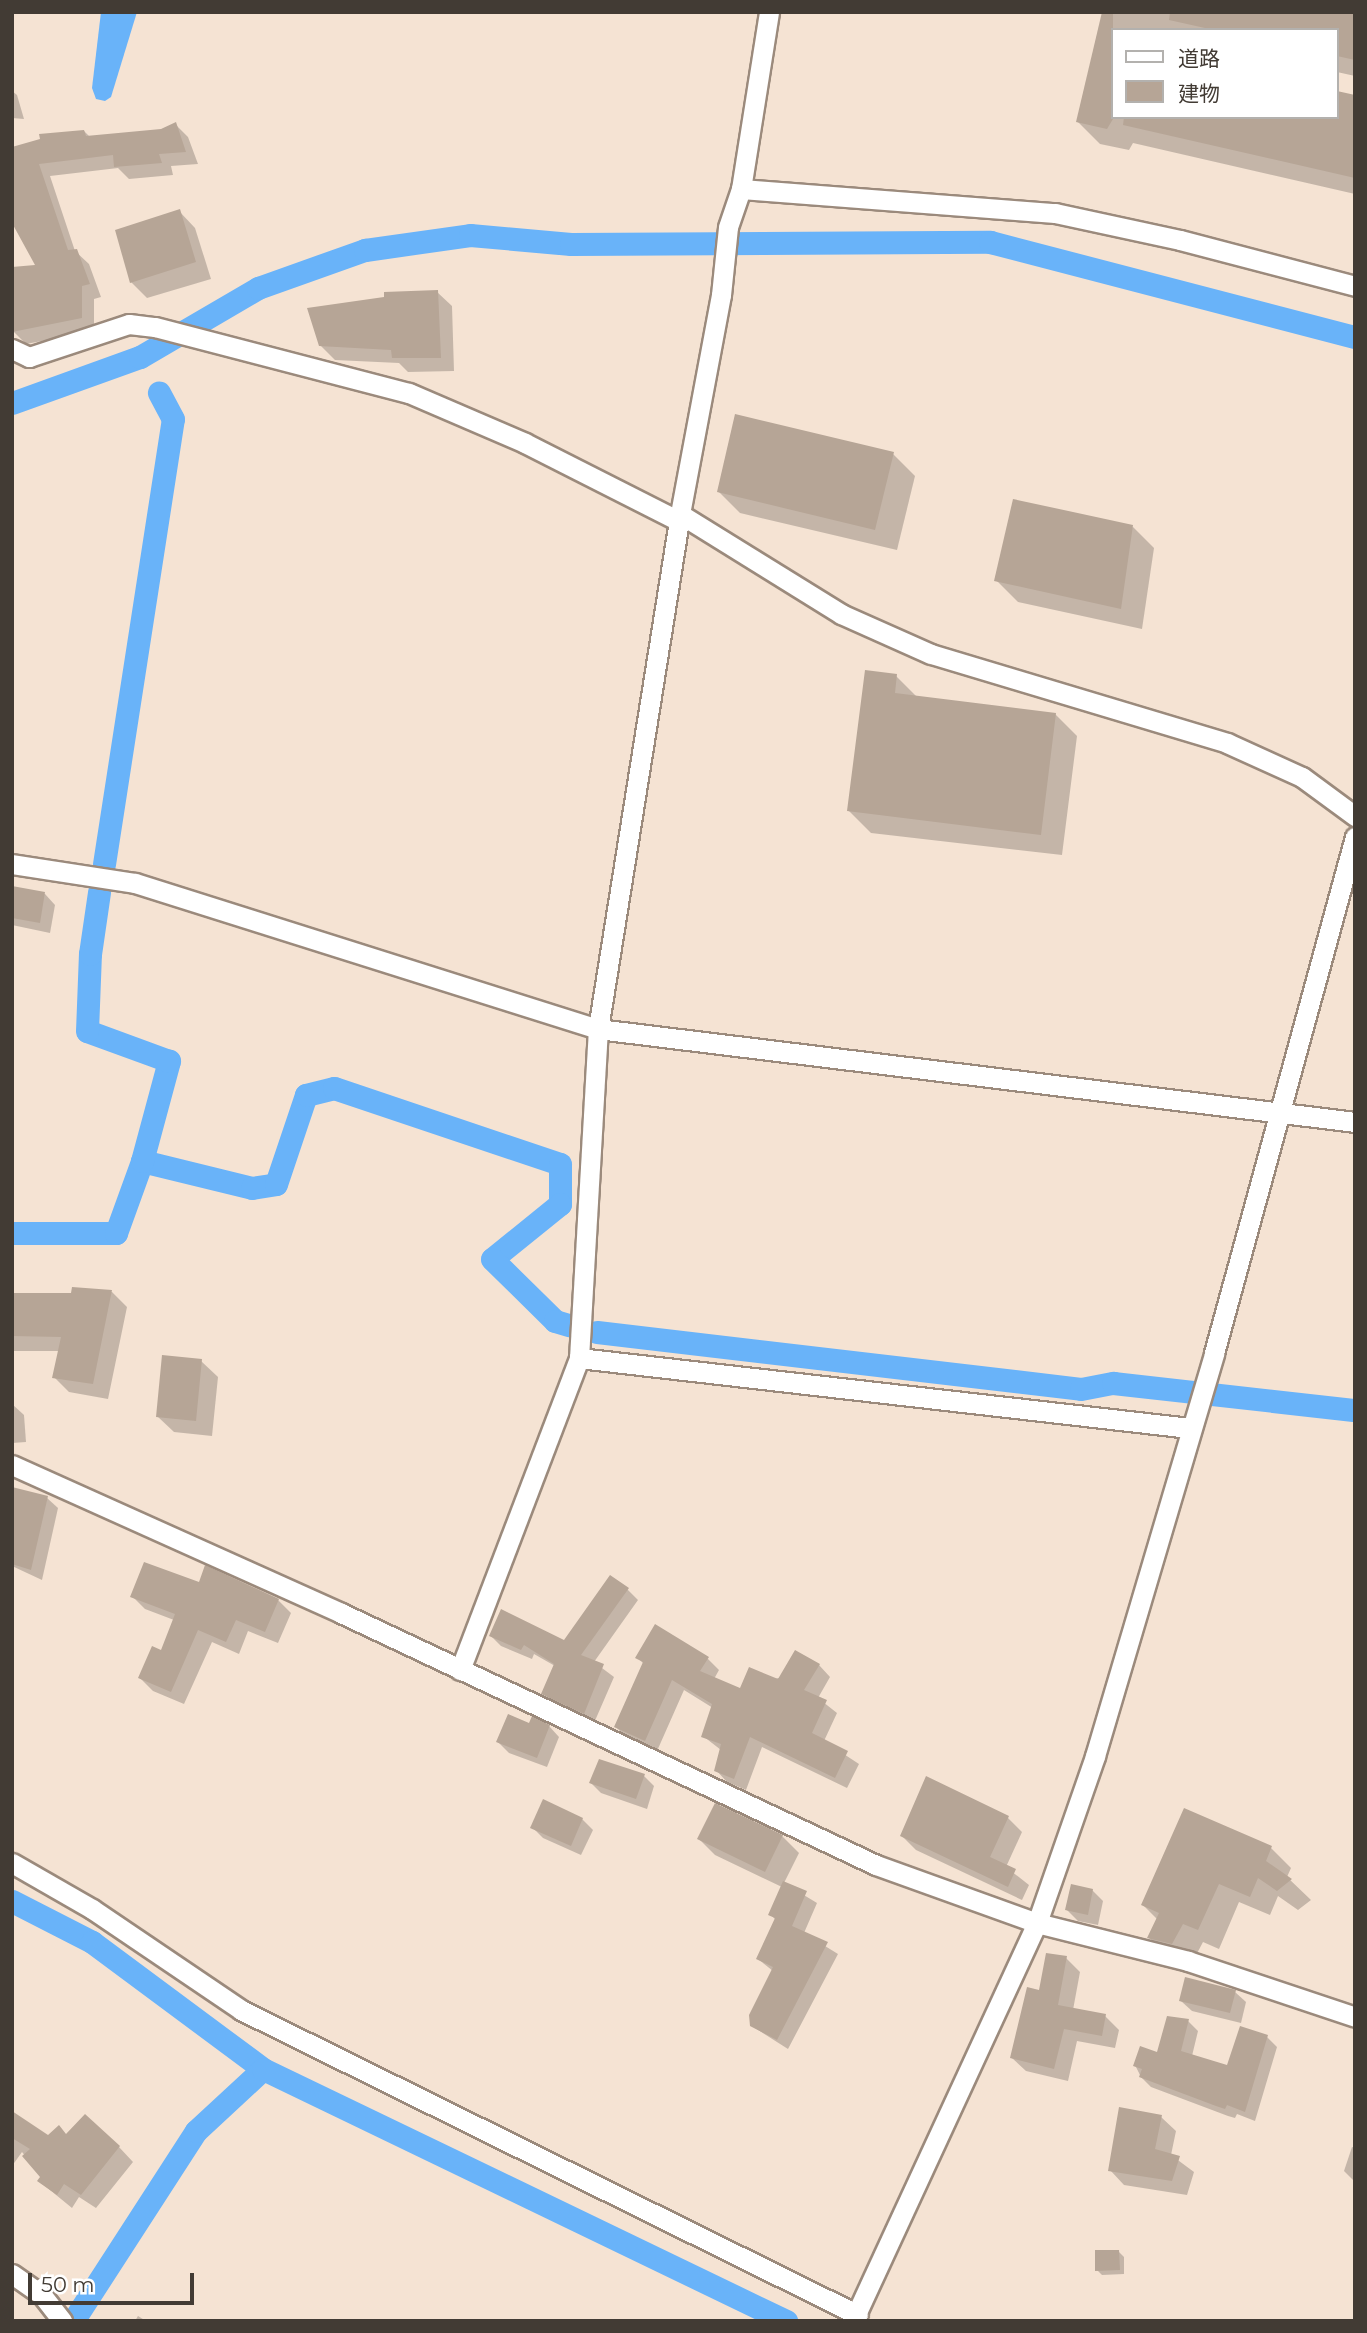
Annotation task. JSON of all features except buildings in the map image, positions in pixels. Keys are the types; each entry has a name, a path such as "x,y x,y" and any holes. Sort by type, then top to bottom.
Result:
{"street":[{"path":"460,1670 579,1358 598,1029 680,517 721,295 721,271 728,227 741,189 769,12"},
{"path":"741,189 1055,214 1180,240 1355,286"},
{"path":"12,349 30,357 129,324 155,327 204,342 408,393 525,443 680,517 841,614 931,654 1227,743 1302,777 1355,817"},
{"path":"12,1863 92,1909 241,2010 856,2318 1037,1923 1095,1756 1214,1353 1276,1112 1355,836"},
{"path":"12,864 135,883 598,1029 1355,1122"},
{"path":"579,1358 1194,1419"},
{"path":"12,1465 460,1670 876,1865 1037,1923 1188,1961 1355,2017"},
{"path":"12,2274 42,2295 62,2321"}],"water":[{"path":"101,12 137,12 111,97 105,101 96,99 92,88"}],"waterway":[{"path":"12,403 140,357 258,288 365,250 470,235 571,244 990,242 1355,337"},
{"path":"104,864 173,419 159,393"},
{"path":"12,1233 116,1233 142,1161 169,1061 87,1031 90,954 99,892"},
{"path":"142,1161 252,1188 276,1184 306,1095 334,1088 560,1164 560,1204 492,1259 555,1321 568,1325"},
{"path":"597,1332 1081,1389 1113,1383 1355,1410"},
{"path":"12,1901 92,1942 263,2069"},
{"path":"73,2321 196,2131 263,2069 786,2321"}]}
